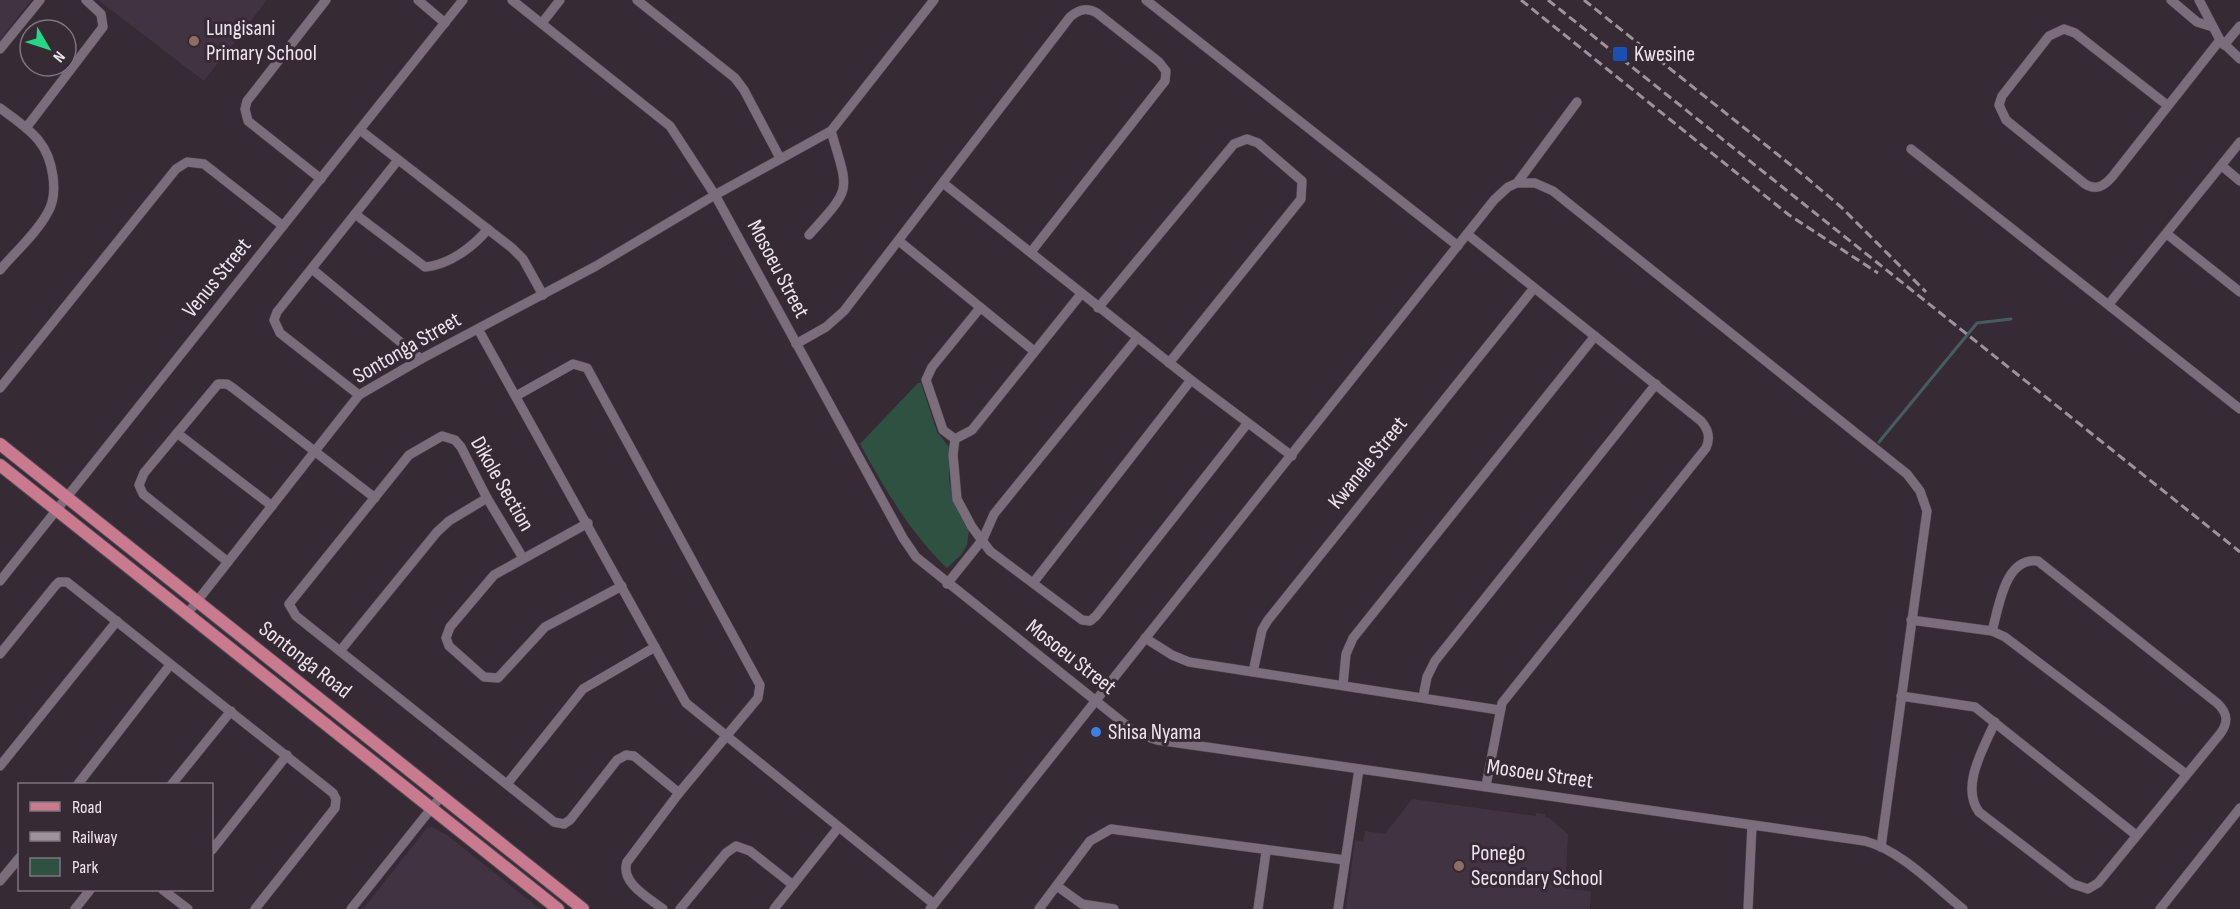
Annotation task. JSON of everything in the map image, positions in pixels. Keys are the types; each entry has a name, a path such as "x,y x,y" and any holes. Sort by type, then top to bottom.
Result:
{"main road":[{"name":"Sontonga Road","path":"0,444 583,909"},
{"name":"Sontonga Road","path":"0,465 558,909"}],"street":[{"path":"0,49 40,0"},
{"path":"26,128 103,27 101,14 86,0"},
{"path":"321,179 249,121 245,109 247,101 326,0"},
{"path":"418,0 445,23"},
{"name":"Venus Street","path":"0,581 463,0"},
{"name":"Mosoeu Street","path":"512,0 670,126 715,195 907,546 921,562 947,584 1137,733 1148,738 1843,837 1881,847 1963,909"},
{"path":"542,23 560,0"},
{"path":"637,0 735,78 744,90 780,158"},
{"path":"809,235 840,201 845,188 831,131 934,0"},
{"path":"1146,0 1458,246"},
{"path":"2171,0 2197,22 2213,27"},
{"path":"2199,0 2222,43 2240,59"},
{"path":"796,344 838,318 899,242 1070,17 1085,9 1098,13 1158,62 1166,71 1165,81 1031,252"},
{"path":"2167,105 2075,33 2064,29 2053,32 2044,42 2002,96 1999,105 2006,120 2085,184 2097,187 2112,177 2167,105 2240,26"},
{"path":"478,329 588,523 686,704 932,906 1467,234 1501,192 1517,183 1577,102"},
{"path":"0,108 26,128 45,149 54,187 53,201 47,214 0,270"},
{"path":"360,130 488,229 523,259 543,295"},
{"name":"Sontonga Street","path":"187,614 359,395 421,359 543,295 831,131"},
{"path":"1098,308 1234,144 1247,139 1258,143 1302,181 1304,189 1301,199 1169,363"},
{"path":"2109,304 2240,142"},
{"path":"1911,149 2240,409"},
{"path":"359,395 280,333 275,326 277,312 398,160"},
{"path":"0,388 176,168 187,162 204,164 283,226"},
{"path":"2222,166 2240,181"},
{"path":"943,183 1098,308 1247,424 1292,456"},
{"path":"1517,183 1535,183 1553,191 1907,474 1920,490 1927,511 1881,847"},
{"path":"355,214 425,267 440,264 467,249 488,229"},
{"path":"1467,234 1706,426 1708,442 1507,696 1499,710 1486,786"},
{"path":"2167,234 2240,292"},
{"path":"899,242 1034,351"},
{"path":"312,269 421,359"},
{"name":"Kwanele Street","path":"1253,672 1262,630 1268,620 1534,288"},
{"path":"955,439 972,430 1081,294"},
{"path":"955,439 943,430 928,392 927,376 980,308"},
{"path":"1343,685 1346,654 1353,638 1595,336"},
{"path":"947,584 983,539 994,514 1137,338"},
{"path":"516,396 573,364 583,365 590,372 759,681 759,695 630,858 625,870 629,881 663,909"},
{"path":"1033,583 1191,380"},
{"path":"228,562 140,490 140,479 213,388 222,382 233,388 375,498 289,604 296,616 550,819 561,824 570,820 616,760 626,755 634,756 680,793"},
{"path":"1423,697 1427,677 1435,661 1656,384"},
{"path":"955,439 953,452 957,498 965,516 990,551 1078,619 1086,621 1093,619 1247,424"},
{"path":"177,433 272,506"},
{"name":"Dikole Section","path":"375,498 408,455 442,436 455,440 523,558"},
{"path":"340,651 437,532 449,520 487,498"},
{"name":"Dikole Section","path":"588,523 490,578 447,633 449,646 490,679 503,674 545,627 622,586"},
{"path":"1992,631 2010,575 2028,561 2044,564 2223,709 2226,714 2226,726 2098,883 2084,889 2073,884 1979,812 1972,798 1973,779 1995,722"},
{"path":"0,654 59,582 73,586 333,793 336,805 255,909"},
{"path":"1911,620 1992,631 2006,637 2186,774"},
{"path":"0,766 117,621"},
{"path":"1145,638 1183,660 1499,710"},
{"path":"507,784 583,689 655,647"},
{"path":"79,783 170,665"},
{"path":"1901,696 1966,704 1995,722 2136,835"},
{"path":"173,783 231,711"},
{"path":"213,849 287,755"},
{"path":"1338,909 1359,769"},
{"path":"351,909 442,795"},
{"path":"2160,909 2240,808"},
{"path":"1748,909 1752,825"},
{"path":"774,909 838,828"},
{"path":"1039,909 1090,841 1111,830 1266,852 1345,860"},
{"path":"680,909 726,853 736,846 750,851 793,885"},
{"path":"1258,909 1266,852"},
{"path":"0,880 18,859"},
{"path":"1056,886 1082,904 1114,909"},
{"path":"75,909 89,891"},
{"path":"176,893 188,909"}],"shaded area":[{"path":"0,0 31,0 0,40"},
{"name":"Lungisani Primary School","path":"98,0 267,0 204,81"},
{"name":"Ponego Secondary School","path":"1412,799 1536,816 1536,813 1545,814 1545,817 1568,834 1565,889 1591,891 1590,909 1346,909 1355,840 1363,842 1365,831 1385,834"},
{"path":"432,827 447,835 540,909 363,909 427,828"}],"green space":[{"path":"918,383 921,383 937,432 949,447 949,480 953,498 969,530 967,545 961,555 947,568 910,525 860,444"}],"waterway":[{"path":"1879,442 1977,323 2011,319"}],"railway":[{"path":"1521,0 1789,215 1878,273"},
{"path":"1548,0 2240,552"},
{"path":"1584,0 1841,207 1926,292"}],"place":[{"name":"Lungisani Primary School","path":"194,41"},
{"name":"Kwesine","path":"1620,54"},
{"name":"Shisa Nyama","path":"1096,732"},
{"name":"Ponego Secondary School","path":"1459,866"}]}
